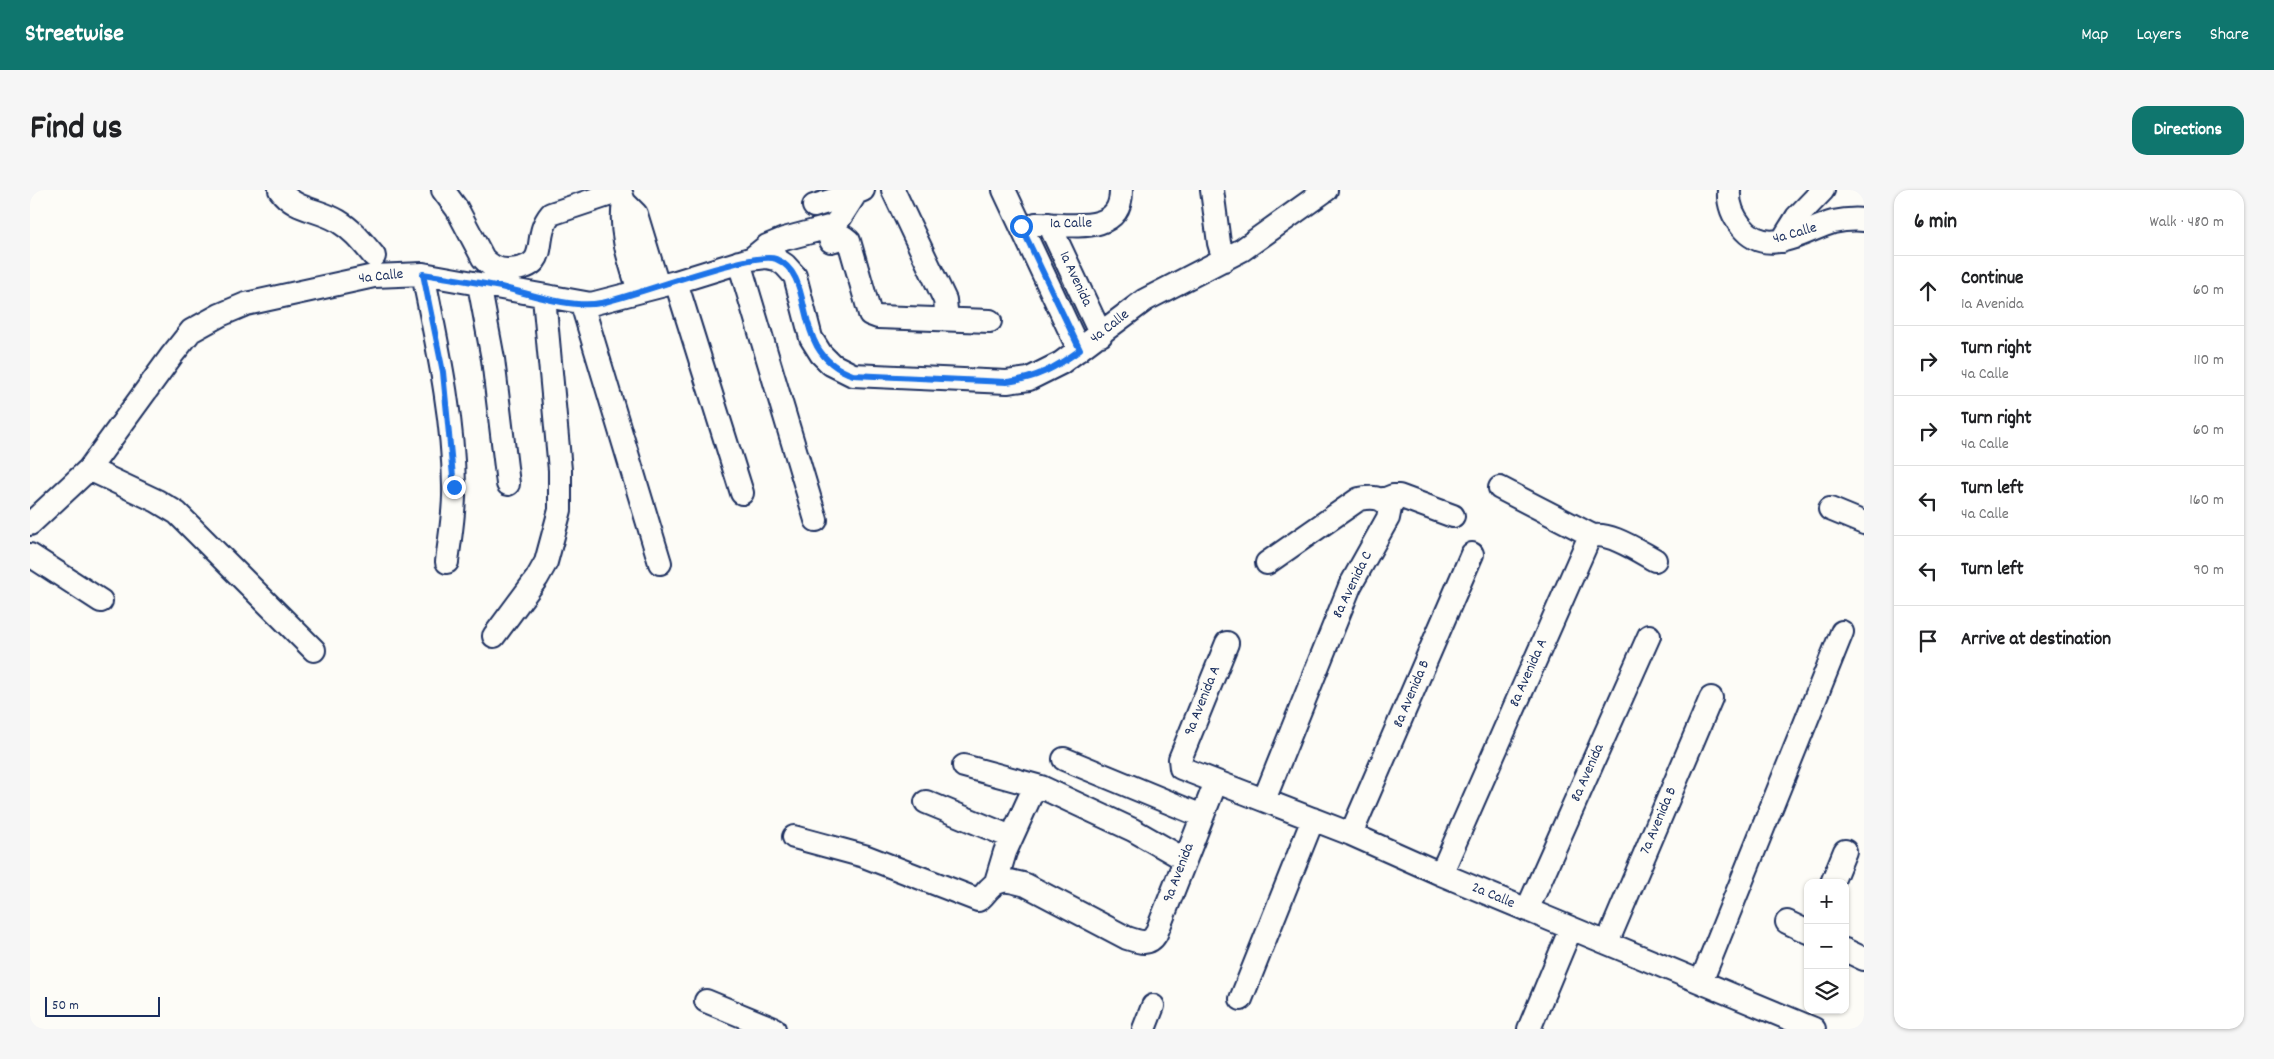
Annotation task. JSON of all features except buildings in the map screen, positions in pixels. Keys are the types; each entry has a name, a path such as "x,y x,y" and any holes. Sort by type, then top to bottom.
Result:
{"street":[{"path":"280,190 290,201 300,207 324,214 351,230 374,256"},
{"path":"443,190 457,209 483,258 488,264 506,270 528,267 535,263 539,252 541,231 544,222 551,214 621,194 636,212 640,257 657,286 742,493"},
{"path":"893,190 945,300 946,310 944,319"},
{"name":"1a Avenida","path":"1004,190 1080,350"},
{"path":"1212,190 1219,243 1224,260"},
{"name":"4a Calle","path":"30,524 89,470 191,331 220,315 246,304 374,276 423,274 582,304 602,303 744,261 766,257 776,259 785,265 795,276 811,338 821,354 836,368 853,375 1007,382 1029,379 1062,363 1145,300 1224,260 1297,213 1326,190"},
{"name":"4a Calle","path":"1729,190 1734,217 1744,231 1765,242 1782,241 1833,222 1864,220"},
{"path":"1782,241 1798,217 1823,190"},
{"path":"814,206 860,191"},
{"path":"776,259 828,235 832,226 860,191"},
{"name":"1a Calle","path":"1021,226 1049,224 1097,225 1119,200"},
{"name":"1a Avenida","path":"1049,224 1101,335"},
{"path":"816,520 744,261 767,246 784,239 828,235 844,238 849,241 870,314 878,317 990,321"},
{"path":"423,274 443,372 453,457 453,514 446,562"},
{"path":"479,284 493,359 508,484"},
{"path":"494,636 531,588 542,570 560,510 560,470 544,297"},
{"path":"582,304 660,563"},
{"path":"89,470 157,501 177,513 314,650"},
{"path":"1500,488 1593,536 1611,537 1655,560"},
{"path":"1267,563 1359,499 1373,498 1384,500 1392,496 1400,496 1453,516"},
{"name":"8a Avenida C","path":"1264,800 1350,586 1388,518 1390,508 1384,500"},
{"path":"1830,509 1864,523"},
{"name":"8a Avenida A","path":"1441,874 1582,551 1589,538 1593,536"},
{"name":"8a Avenida B","path":"1351,834 1472,554"},
{"path":"30,555 101,601"},
{"path":"1701,982 1842,632"},
{"name":"8a Avenida","path":"1527,910 1649,636"},
{"name":"9a Avenida A","path":"1180,759 1227,643"},
{"name":"7a Avenida B","path":"1607,943 1710,698"},
{"path":"1064,758 1202,816"},
{"name":"2a Calle","path":"1180,759 1181,768 1351,834 1441,874 1814,1029"},
{"path":"964,766 1035,786 1090,808 1184,859"},
{"name":"9a Avenida","path":"996,882 1009,880 1026,886 1128,938 1144,943 1154,938 1216,782"},
{"path":"794,837 864,856 978,900 996,882 1011,837 1035,786"},
{"path":"926,802 1011,837"},
{"path":"1241,999 1313,819"},
{"path":"1834,879 1854,847"},
{"path":"1787,922 1804,930"},
{"path":"1529,1029 1571,928"},
{"path":"1849,952 1864,959"},
{"path":"706,1001 745,1024 774,1029"},
{"path":"1144,1029 1153,1006"}],"route":[{"path":"454,487 453,457 443,372 423,274 582,304 592,304 602,303 676,282 750,259 766,257 776,259 785,265 795,276 811,338 821,354 841,371 853,375 1007,382 1029,379 1062,363 1080,350 1065,322 1021,226"}]}
